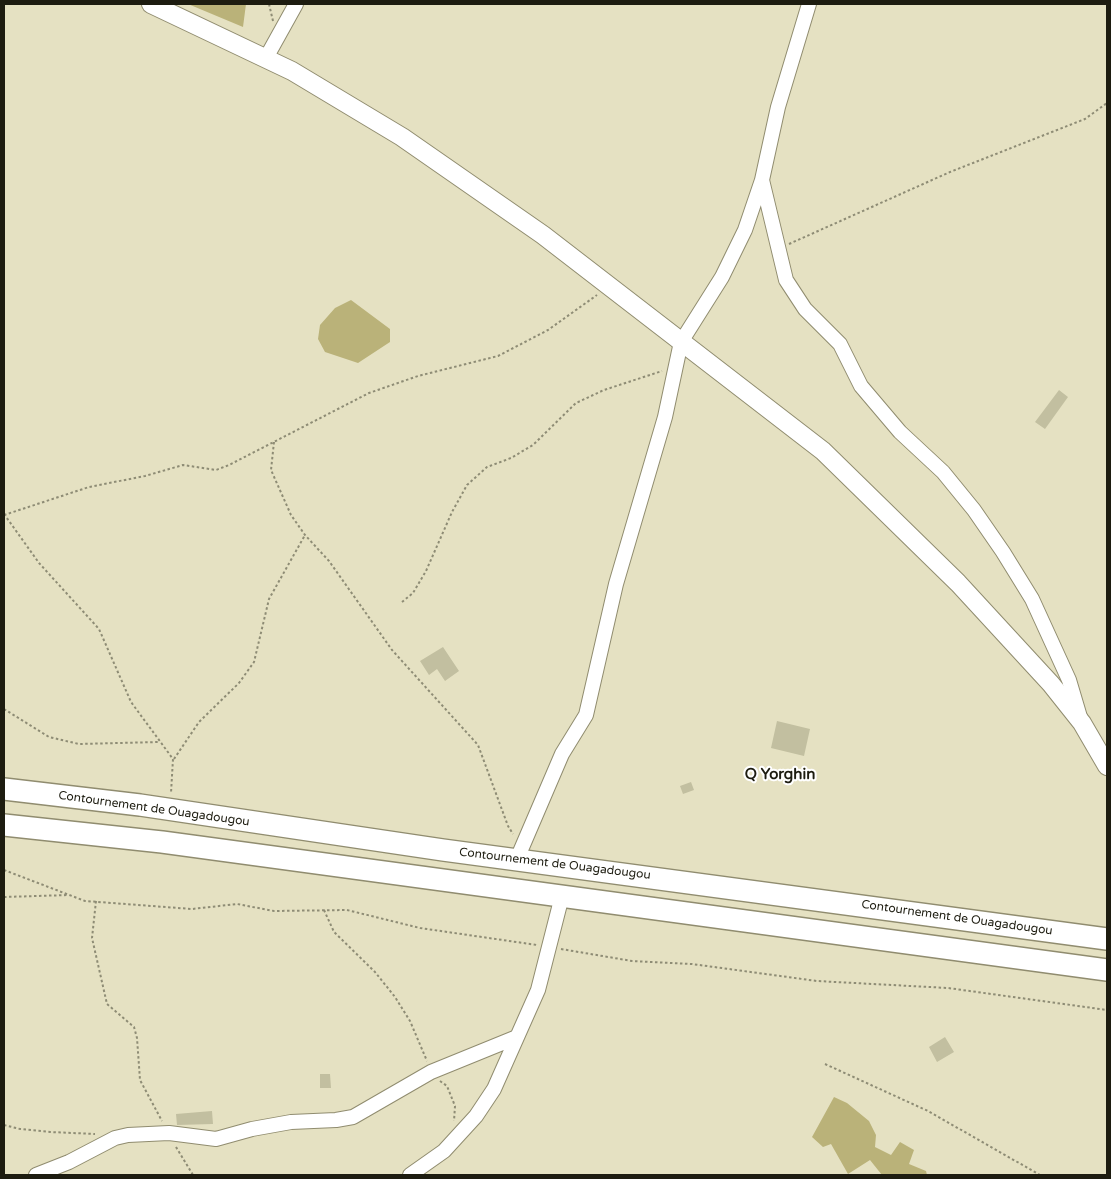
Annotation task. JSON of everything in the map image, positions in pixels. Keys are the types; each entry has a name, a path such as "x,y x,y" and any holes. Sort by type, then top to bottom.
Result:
{"highway":[{"name":"Contournement de Ouagadougou","path":"4,789 520,853 1107,939"},
{"path":"162,842 169,810"},
{"path":"4,825 162,842 1107,970"}],"main road":[{"path":"151,4 292,71 402,137 543,235 823,451 958,583 1051,684 1082,722 1107,766"}],"street":[{"path":"266,58 296,4"},
{"path":"520,853 562,754 586,715 616,584 665,417 681,342 722,277 745,230 762,180 778,107 809,4"},
{"path":"762,180 786,280 804,309 840,344 861,386 900,432 943,472 974,510 1003,552 1032,598 1069,680 1082,722"},
{"path":"410,1175 431,1161 476,1116 494,1089 538,990 562,896"},
{"path":"36,1175 70,1162 115,1138 128,1135 169,1133 216,1140 272,1126 353,1117 431,1072 492,1050 517,1037"}],"path":[{"path":"778,249 950,172 1085,119 1107,103"},
{"path":"174,759 131,702 99,629 39,563 4,515 89,487 145,476 183,465 216,470 369,393 418,376 461,367 498,356 548,330 609,286"},
{"path":"402,602 413,593 426,572 452,512 467,485 487,468 511,458 533,445 576,403 604,390 660,372 677,362"},
{"path":"274,442 271,470 291,515 329,561 392,650 478,745 520,853"},
{"path":"169,810 174,759 199,722 238,683 254,662 269,599 305,534"},
{"path":"4,709 49,737 79,744 161,742"},
{"path":"4,897 71,895"},
{"path":"96,902 92,938 107,1004 134,1027 137,1038 140,1080 193,1175"},
{"path":"324,910 334,932 375,972 395,997 410,1021 431,1072 447,1086 455,1106 453,1139"},
{"path":"825,1064 928,1110 1040,1175"},
{"path":"4,1124 20,1129 89,1133 115,1138"}],"shaded area":[{"path":"188,4 246,4 243,27"},
{"path":"351,300 390,329 390,342 358,363 325,352 318,339 320,325 335,308"},
{"path":"834,1097 847,1103 869,1121 876,1135 875,1147 891,1155 900,1142 914,1150 909,1164 926,1171 927,1175 882,1175 870,1160 848,1174 831,1144 823,1147 812,1137"}],"building":[{"path":"1059,390 1068,397 1045,429 1035,422"},
{"path":"443,647 459,671 445,681 437,669 429,675 420,661"},
{"path":"777,721 810,729 804,756 771,748"},
{"path":"691,782 694,790 683,794 680,786"},
{"path":"945,1037 954,1052 937,1062 929,1047"},
{"path":"320,1074 330,1074 331,1088 320,1088"},
{"path":"212,1111 213,1124 177,1125 176,1114"}],"district":[{"name":"Q Yorghin","path":"780,775"}]}
